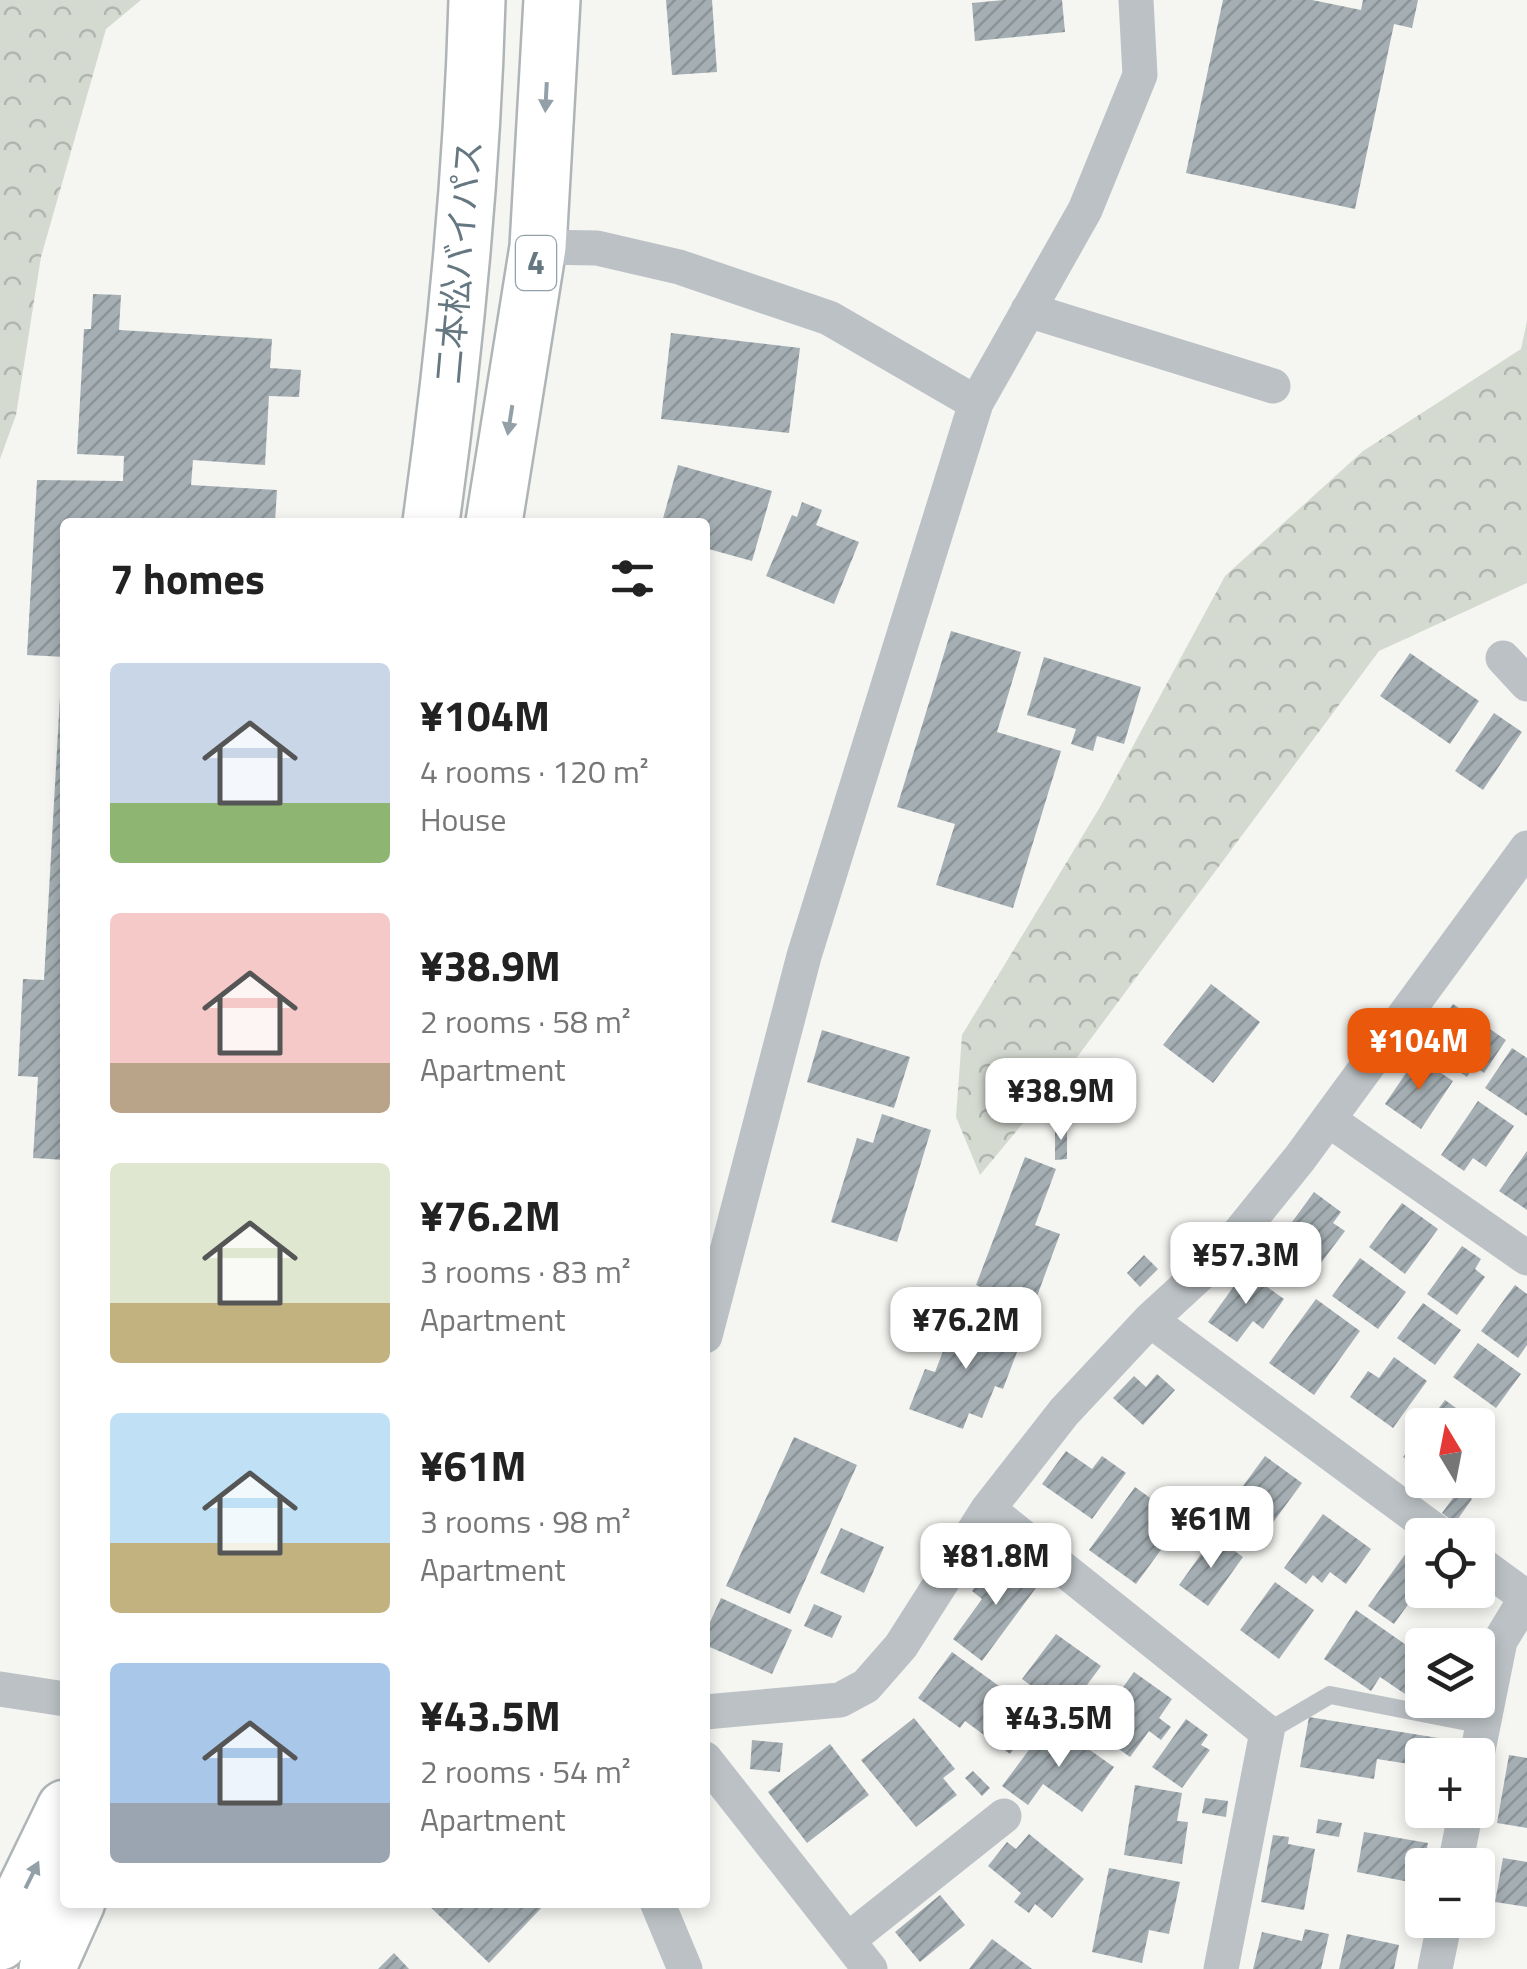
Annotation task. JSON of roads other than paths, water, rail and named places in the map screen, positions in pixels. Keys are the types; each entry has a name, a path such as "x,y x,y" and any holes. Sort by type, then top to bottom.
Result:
{"highway":[{"name":"二本松バイパス","path":"432,518 448,398 475,72 476,0"},
{"name":"二本松バイパス","path":"495,518 538,246 552,0"},
{"path":"0,1942 60,1818"},
{"path":"47,1969 75,1908"}],"street":[{"path":"710,1317 804,956 976,403 1084,210 1140,75 1136,0"},
{"path":"538,246 597,248 662,263 829,318 976,403"},
{"path":"1028,310 1273,386"},
{"path":"1503,658 1527,684"},
{"path":"710,1712 840,1700 866,1686 901,1646 988,1509 1064,1412 1150,1320 1224,1252 1330,1120 1527,848"},
{"path":"1330,1120 1527,1258"},
{"path":"1150,1320 1418,1518"},
{"path":"988,1509 1267,1732 1221,1969"},
{"path":"1480,1738 1500,1642 1526,1598 1495,1575"},
{"path":"0,1689 60,1698"},
{"path":"710,1765 870,1969"},
{"path":"848,1940 1004,1816"},
{"path":"76,1908 80,1969"},
{"path":"660,1908 685,1969"},
{"path":"1435,1969 1441,1938"}],"lane":[{"path":"1267,1732 1330,1694 1473,1738"}]}
